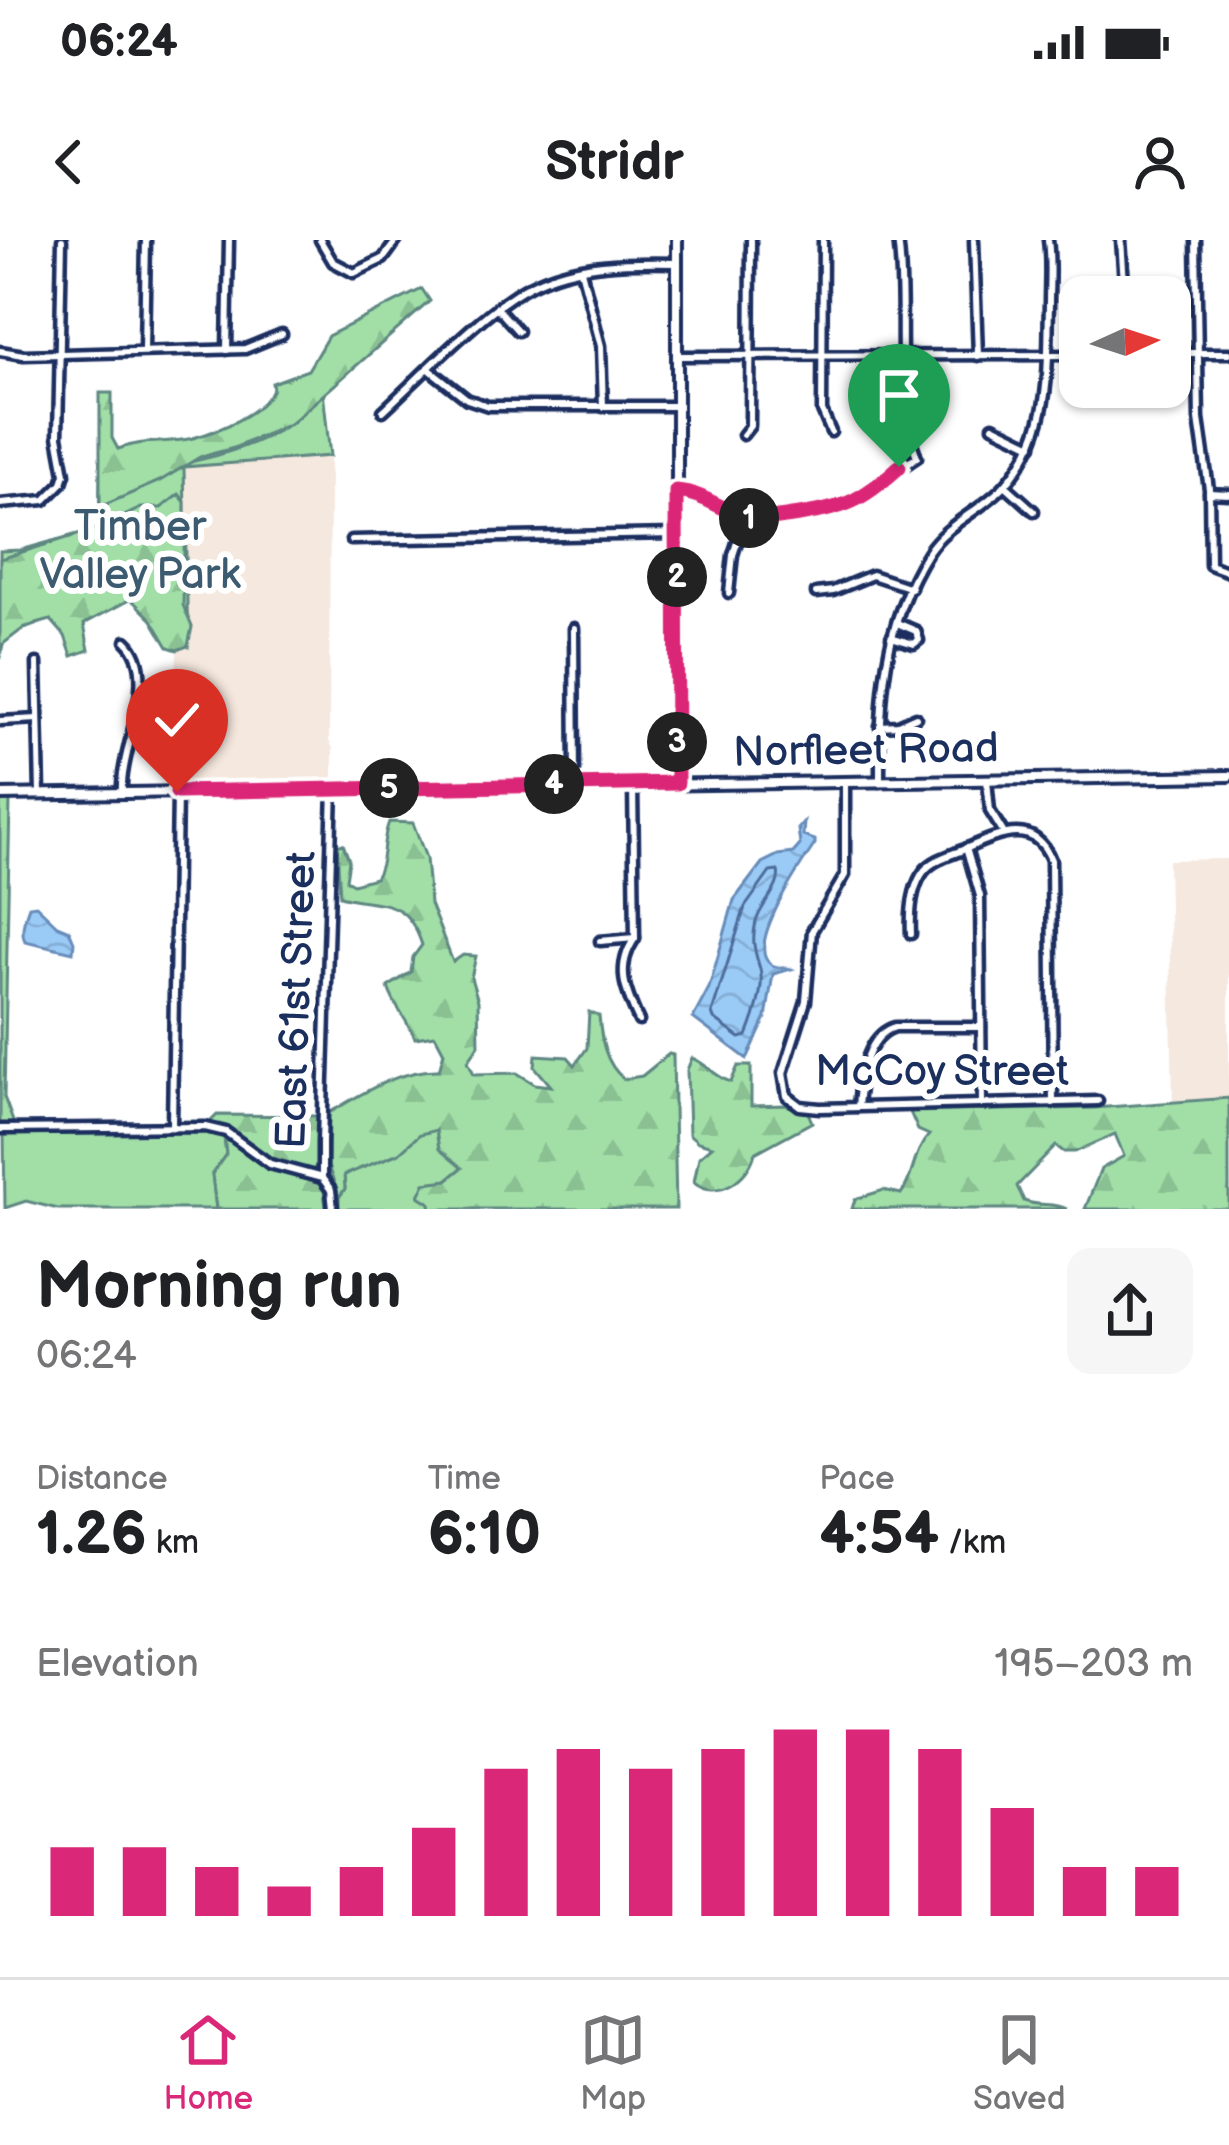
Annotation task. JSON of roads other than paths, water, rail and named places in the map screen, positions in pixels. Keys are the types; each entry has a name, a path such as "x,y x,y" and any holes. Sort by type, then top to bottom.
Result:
{"street":[{"path":"0,504 36,503 59,487 64,474 58,436 62,240"},
{"path":"144,351 146,240"},
{"path":"227,350 229,240"},
{"path":"320,240 333,262 354,273 383,260 397,240"},
{"path":"676,240 677,783"},
{"path":"743,435 750,426 751,240"},
{"path":"823,240 822,411 831,432"},
{"path":"676,491 705,496 745,517 770,519 839,509 865,497 916,458 904,414 898,240"},
{"path":"974,240 978,356"},
{"path":"880,782 882,678 891,637 911,589 937,540 1005,485 1032,445 1045,411 1050,355 1048,240"},
{"path":"1121,240 1124,276"},
{"path":"1196,240 1198,418 1209,493 1208,560 1229,572"},
{"path":"382,411 533,283 625,262 676,263"},
{"path":"581,269 601,346 603,406"},
{"path":"498,309 518,331"},
{"path":"0,351 227,350 257,346 282,334"},
{"path":"1191,353 1229,353"},
{"path":"676,356 1059,355"},
{"path":"429,369 467,399 488,406 676,406"},
{"path":"993,426 1032,445"},
{"path":"1005,485 1034,511"},
{"path":"1209,493 1229,494"},
{"path":"729,593 733,555 745,517"},
{"path":"351,540 677,534"},
{"path":"816,593 872,575 911,589"},
{"path":"891,637 914,644 920,640 916,632 897,623"},
{"path":"574,628 575,784"},
{"path":"122,793 122,759 139,708 138,659 126,641"},
{"path":"37,663 40,794"},
{"path":"880,726 898,725 916,716"},
{"path":"0,721 38,719"},
{"name":"Norfleet Road","path":"0,795 1229,776"},
{"path":"987,780 990,812 1004,832"},
{"path":"634,783 635,938 622,967 639,1021"},
{"name":"McCoy Street","path":"845,783 845,875 812,931 806,1001 783,1073 788,1097 807,1107 1098,1102"},
{"name":"East 61st Street","path":"332,1209 331,1190 322,1178 333,789"},
{"path":"172,1126 177,792"},
{"path":"911,934 912,902 922,874 935,862 1004,832 1020,831 1037,838 1049,855 1053,1102"},
{"path":"966,848 980,896 982,1104"},
{"path":"600,941 635,938"},
{"path":"858,1107 859,1086 875,1041 884,1030 981,1027"},
{"path":"0,1129 172,1126 226,1132 270,1164 322,1178"}],"water":[{"path":"804,822 803,836 815,844 778,905 764,942 765,956 772,965 791,969 773,974 766,1018 747,1059 693,1018 709,988 734,900 762,863 793,853 800,845 798,829"},
{"path":"36,905 69,930 73,952 25,941 26,915 29,906"}],"park label":[{"name":"Timber Valley Park","path":"140,551"}]}
